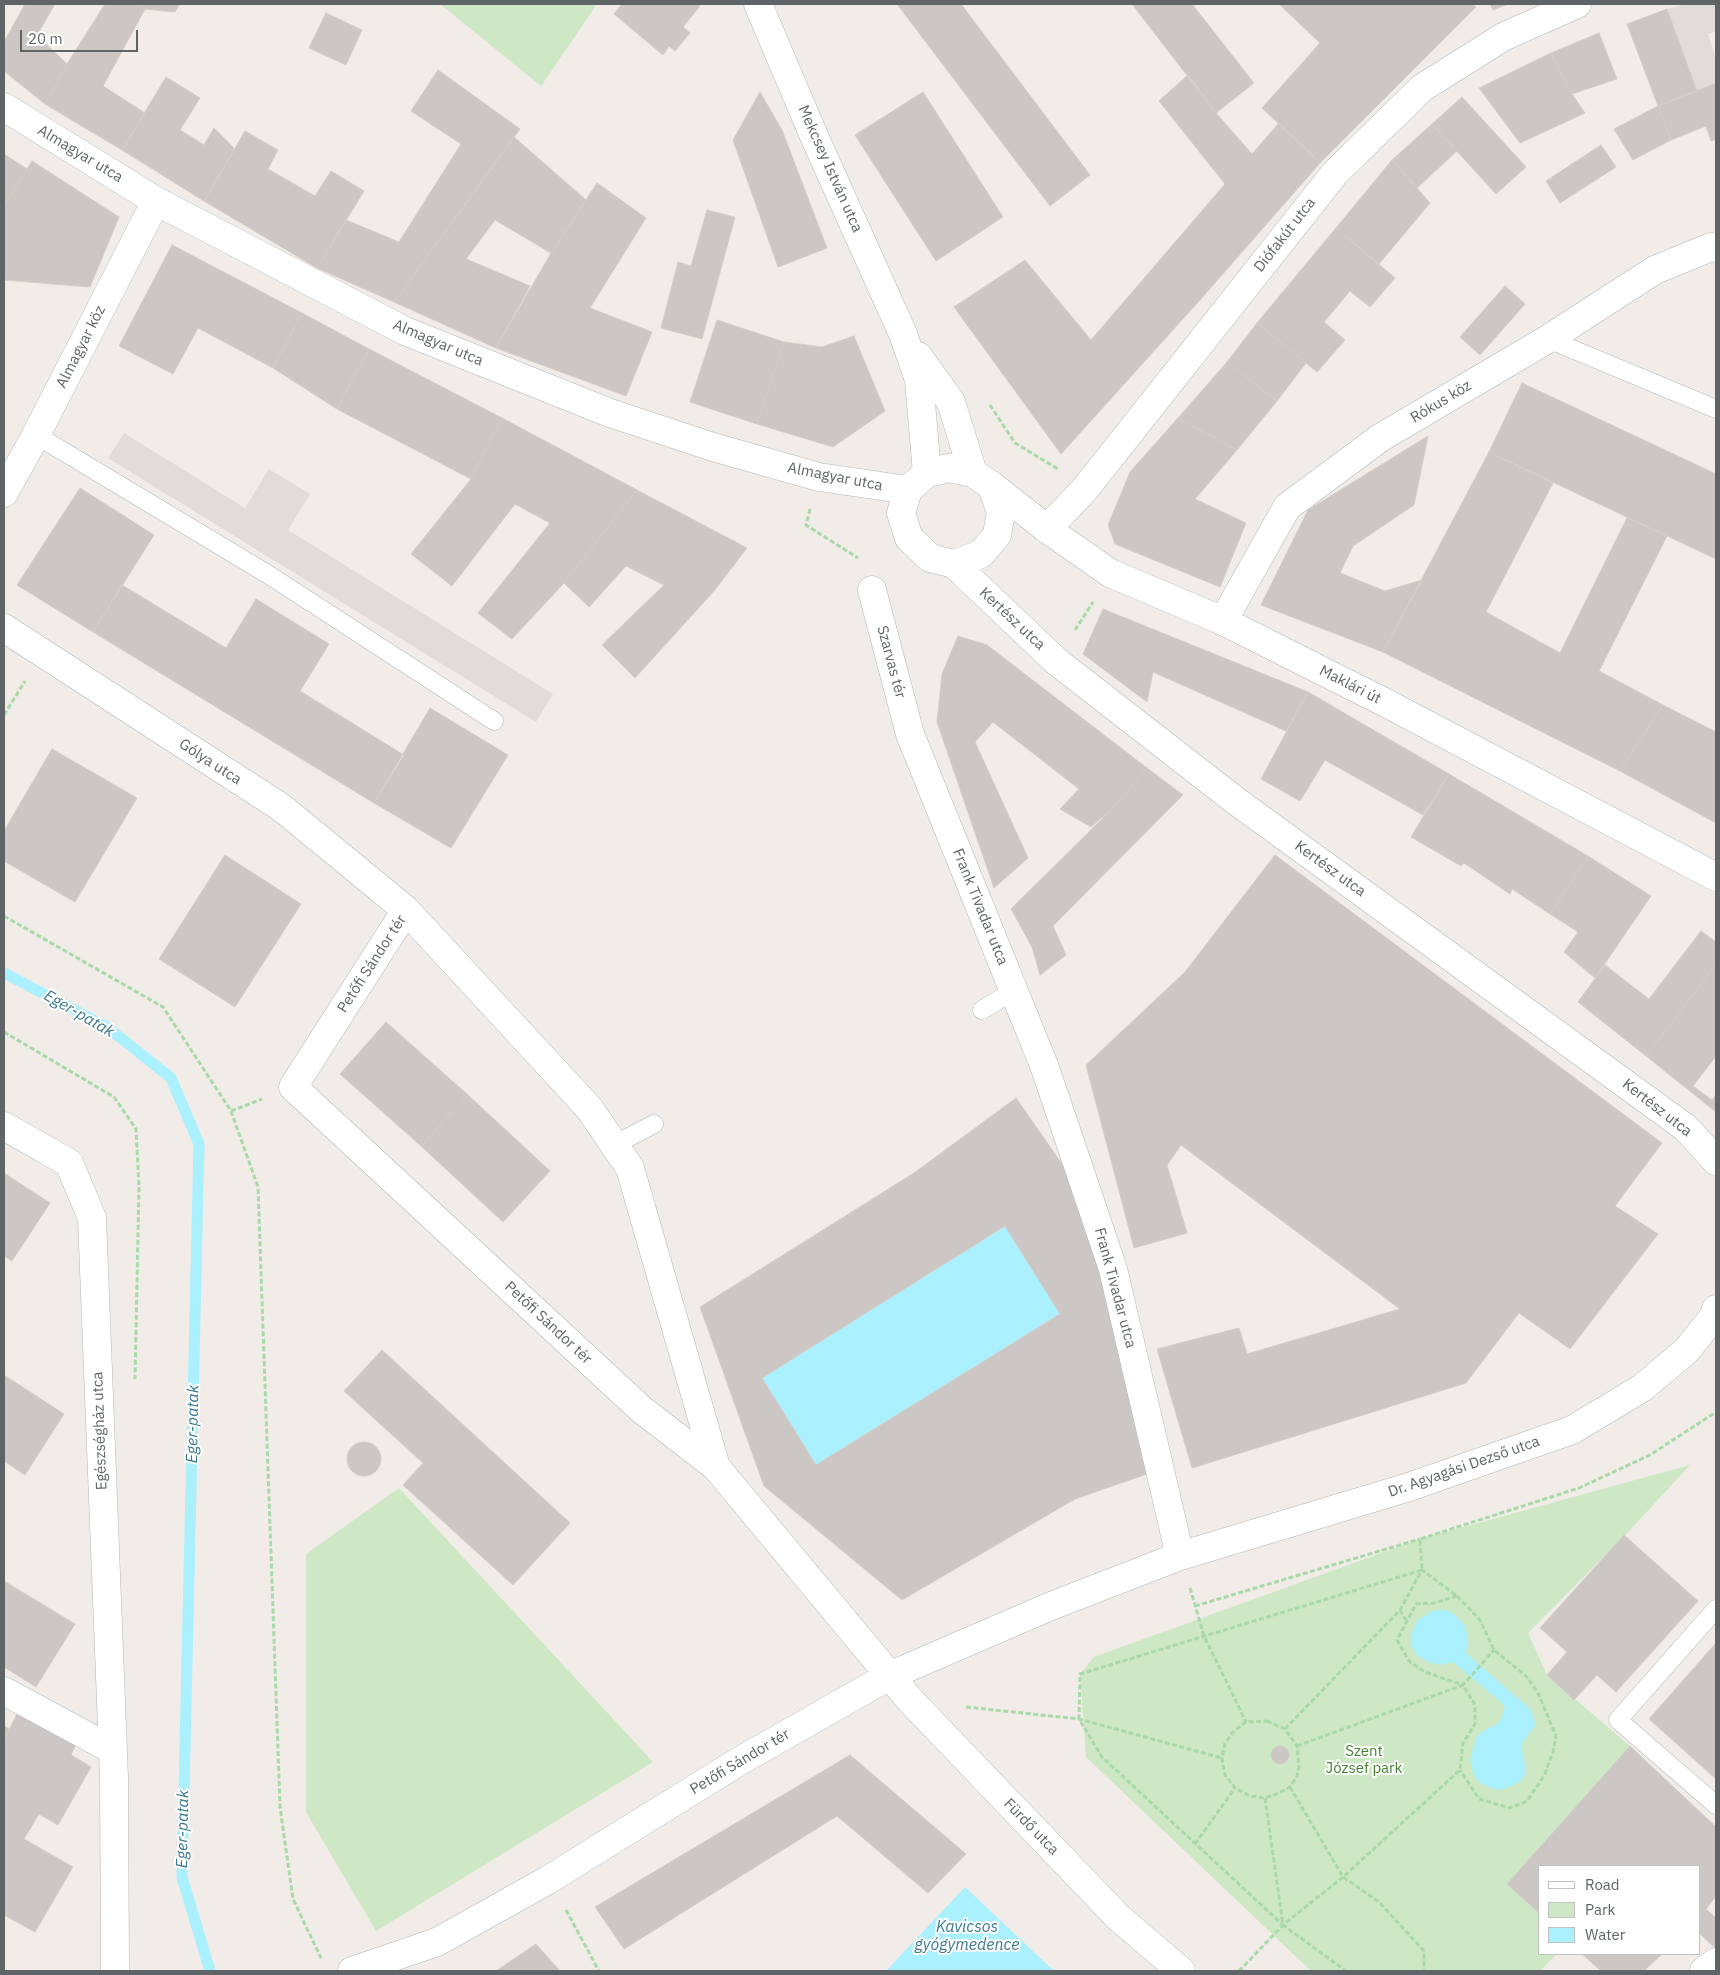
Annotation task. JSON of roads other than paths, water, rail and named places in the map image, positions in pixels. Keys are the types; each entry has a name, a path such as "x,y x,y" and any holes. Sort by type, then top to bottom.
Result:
{"street":[{"name":"Mekcsey István utca","path":"758,4 903,334 919,380 918,482"},
{"name":"Diófakút utca","path":"1047,529 1085,489 1335,173 1422,88 1503,37 1577,4"},
{"name":"Almagyar utca","path":"4,107 156,201 404,331 610,413 713,447 819,477 918,482"},
{"name":"Almagyar köz","path":"4,493 36,435 156,201"},
{"name":"Rókus köz","path":"1223,621 1287,507 1380,438 1548,339 1655,270 1711,247 1716,248"},
{"name":"Mekcsey István utca","path":"903,334 951,402 982,479"},
{"path":"949,468 982,479 1001,512 997,535 981,554 954,564 930,558 909,538 901,513 918,482 949,468"},
{"name":"Maklári út","path":"982,479 1110,574 1223,621 1395,708 1716,877"},
{"name":"Kertész utca","path":"954,564 1056,660 1236,801 1686,1128 1716,1161"},
{"name":"Szarvas tér","path":"872,590 910,734"},
{"name":"Gólya utca","path":"4,628 282,808 406,910"},
{"name":"Frank Tivadar utca","path":"910,734 1045,1068 1113,1269 1180,1556"},
{"name":"Petőfi Sándor tér","path":"352,1971 437,1942 548,1880 738,1762 889,1676 853,1630 716,1467 641,1408 293,1087 406,910 589,1108 630,1168 716,1467"},
{"name":"Egészségház utca","path":"4,1126 69,1164 92,1218 114,1778 115,1971"},
{"name":"Dr. Agyagási Dezső utca","path":"1180,1556 1410,1487 1572,1430 1642,1388 1686,1351 1715,1313"},
{"path":"889,1676 1051,1606 1180,1556"},
{"name":"Fürdő utca","path":"889,1676 1118,1917 1181,1971"},
{"path":"15,1697 113,1750"},
{"path":"1704,1971 1716,1962"}],"lane":[{"path":"1548,339 1716,409"},
{"path":"36,435 269,575 494,721"},
{"path":"982,1010 1013,991"},
{"path":"614,1145 654,1124"},
{"path":"1716,1609 1618,1720 1716,1805"}],"water":[{"path":"1005,1226 1060,1314 816,1465 762,1378"},
{"path":"1432,1611 1449,1611 1455,1615 1465,1626 1468,1640 1466,1653 1530,1709 1534,1718 1535,1726 1521,1745 1526,1771 1523,1779 1512,1786 1500,1790 1485,1786 1474,1775 1470,1760 1476,1739 1481,1732 1497,1724 1501,1719 1505,1708 1502,1703 1453,1662 1440,1665 1428,1662 1417,1655 1412,1648 1412,1632 1418,1620"},
{"name":"Kavicsos gyógymedence","path":"965,1887 1054,1971 886,1971"}],"waterway":[{"name":"Eger-patak","path":"4,973 107,1027 171,1078 199,1144 182,1877 210,1971"}],"park label":[{"name":"Szent József park","path":"1364,1760"}]}
